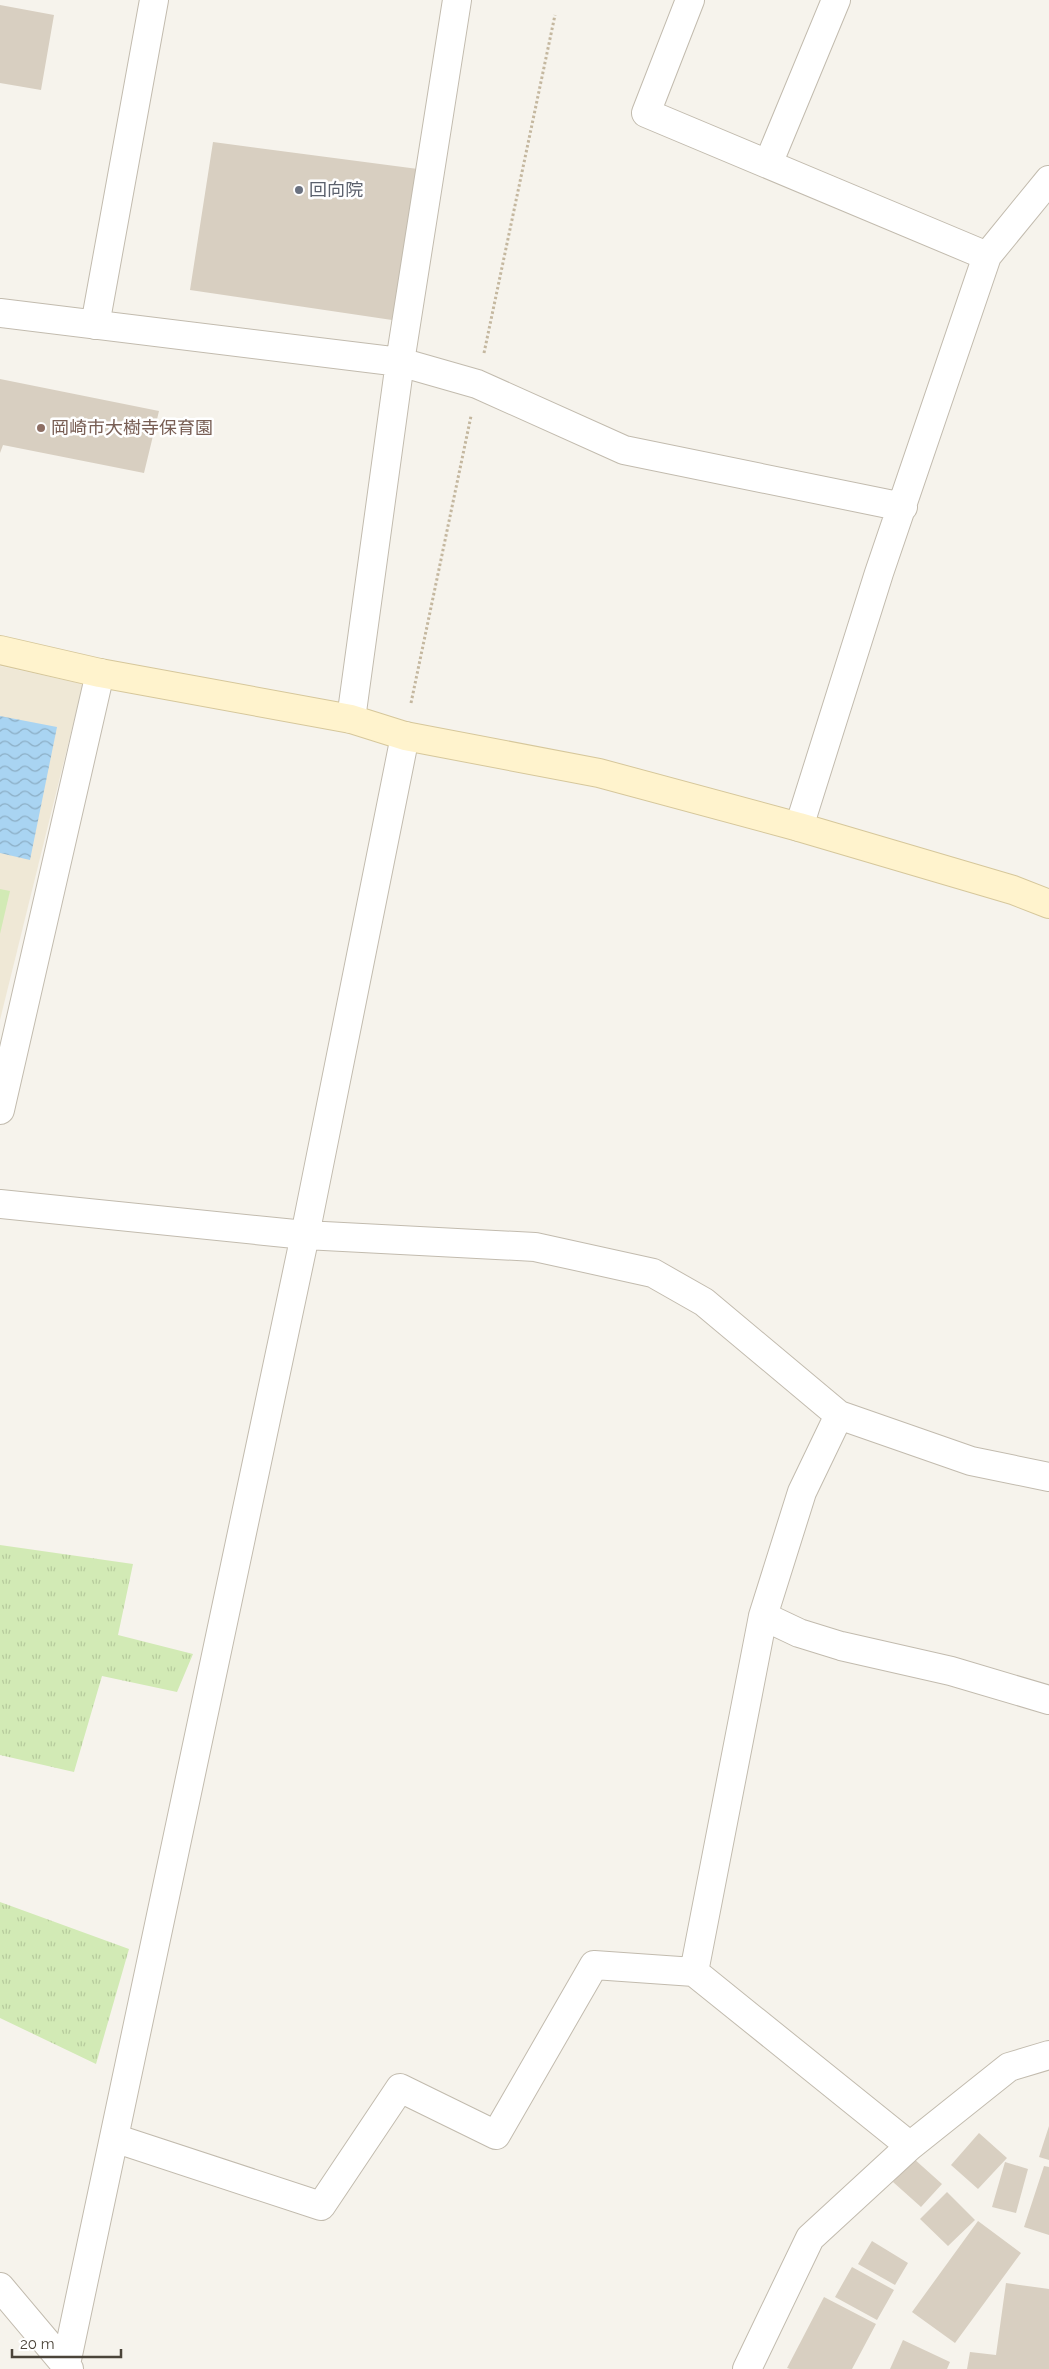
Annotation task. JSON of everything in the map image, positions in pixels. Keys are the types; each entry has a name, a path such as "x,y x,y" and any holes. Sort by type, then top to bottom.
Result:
{"street":[{"path":"95,324 154,0"},
{"path":"351,719 400,362 457,0"},
{"path":"690,0 646,114 987,256"},
{"path":"768,164 836,0"},
{"path":"799,827 878,573 903,506 987,256 1049,180"},
{"path":"0,313 400,362 477,384 624,450 903,506"},
{"path":"0,650 100,673 351,719 405,736 599,773 799,827 1013,890 1049,904"},
{"path":"0,1110 100,673"},
{"path":"67,2368 305,1235 405,736"},
{"path":"0,1204 305,1235 534,1246 653,1273 704,1302 839,1415 971,1461 1049,1477"},
{"path":"694,1972 763,1616 802,1492 839,1415"},
{"path":"763,1616 799,1633 841,1646 951,1671 1049,1700"},
{"path":"114,2138 321,2206 400,2088 496,2135 594,1965 694,1972 910,2146"},
{"path":"748,2369 810,2238 910,2146 1009,2067 1049,2055"},
{"path":"0,2287 67,2368"}],"shaded area":[{"path":"0,666 83,684 0,1020"}],"green space":[{"path":"0,889 10,891 0,934"},
{"path":"0,1545 133,1564 118,1635 193,1654 177,1692 102,1676 74,1772 0,1755"},
{"path":"0,1902 129,1949 96,2064 0,2018"}],"water":[{"path":"0,716 57,727 30,860 0,853"}],"building":[{"path":"0,5 54,15 41,90 0,83"},
{"path":"213,142 418,169 392,320 190,290"},
{"path":"0,379 159,411 144,473 3,445 0,453"},
{"path":"1049,2126 1049,2160 1039,2157"},
{"path":"979,2133 1007,2158 978,2189 951,2165"},
{"path":"913,2158 942,2184 921,2207 893,2182"},
{"path":"1005,2162 1028,2169 1016,2213 992,2207"},
{"path":"1044,2166 1049,2167 1049,2235 1024,2227"},
{"path":"947,2192 975,2220 948,2246 920,2219"},
{"path":"978,2221 1021,2253 955,2343 912,2312"},
{"path":"872,2241 908,2263 895,2285 858,2264"},
{"path":"852,2267 894,2290 877,2320 835,2297"},
{"path":"1006,2283 1049,2289 1049,2369 967,2369 970,2352 996,2355"},
{"path":"824,2297 876,2324 852,2369 787,2368"},
{"path":"903,2340 950,2362 947,2369 890,2369"}],"place":[{"name":"回向院","path":"299,190"},
{"name":"岡崎市大樹寺保育園","path":"41,428"}]}
